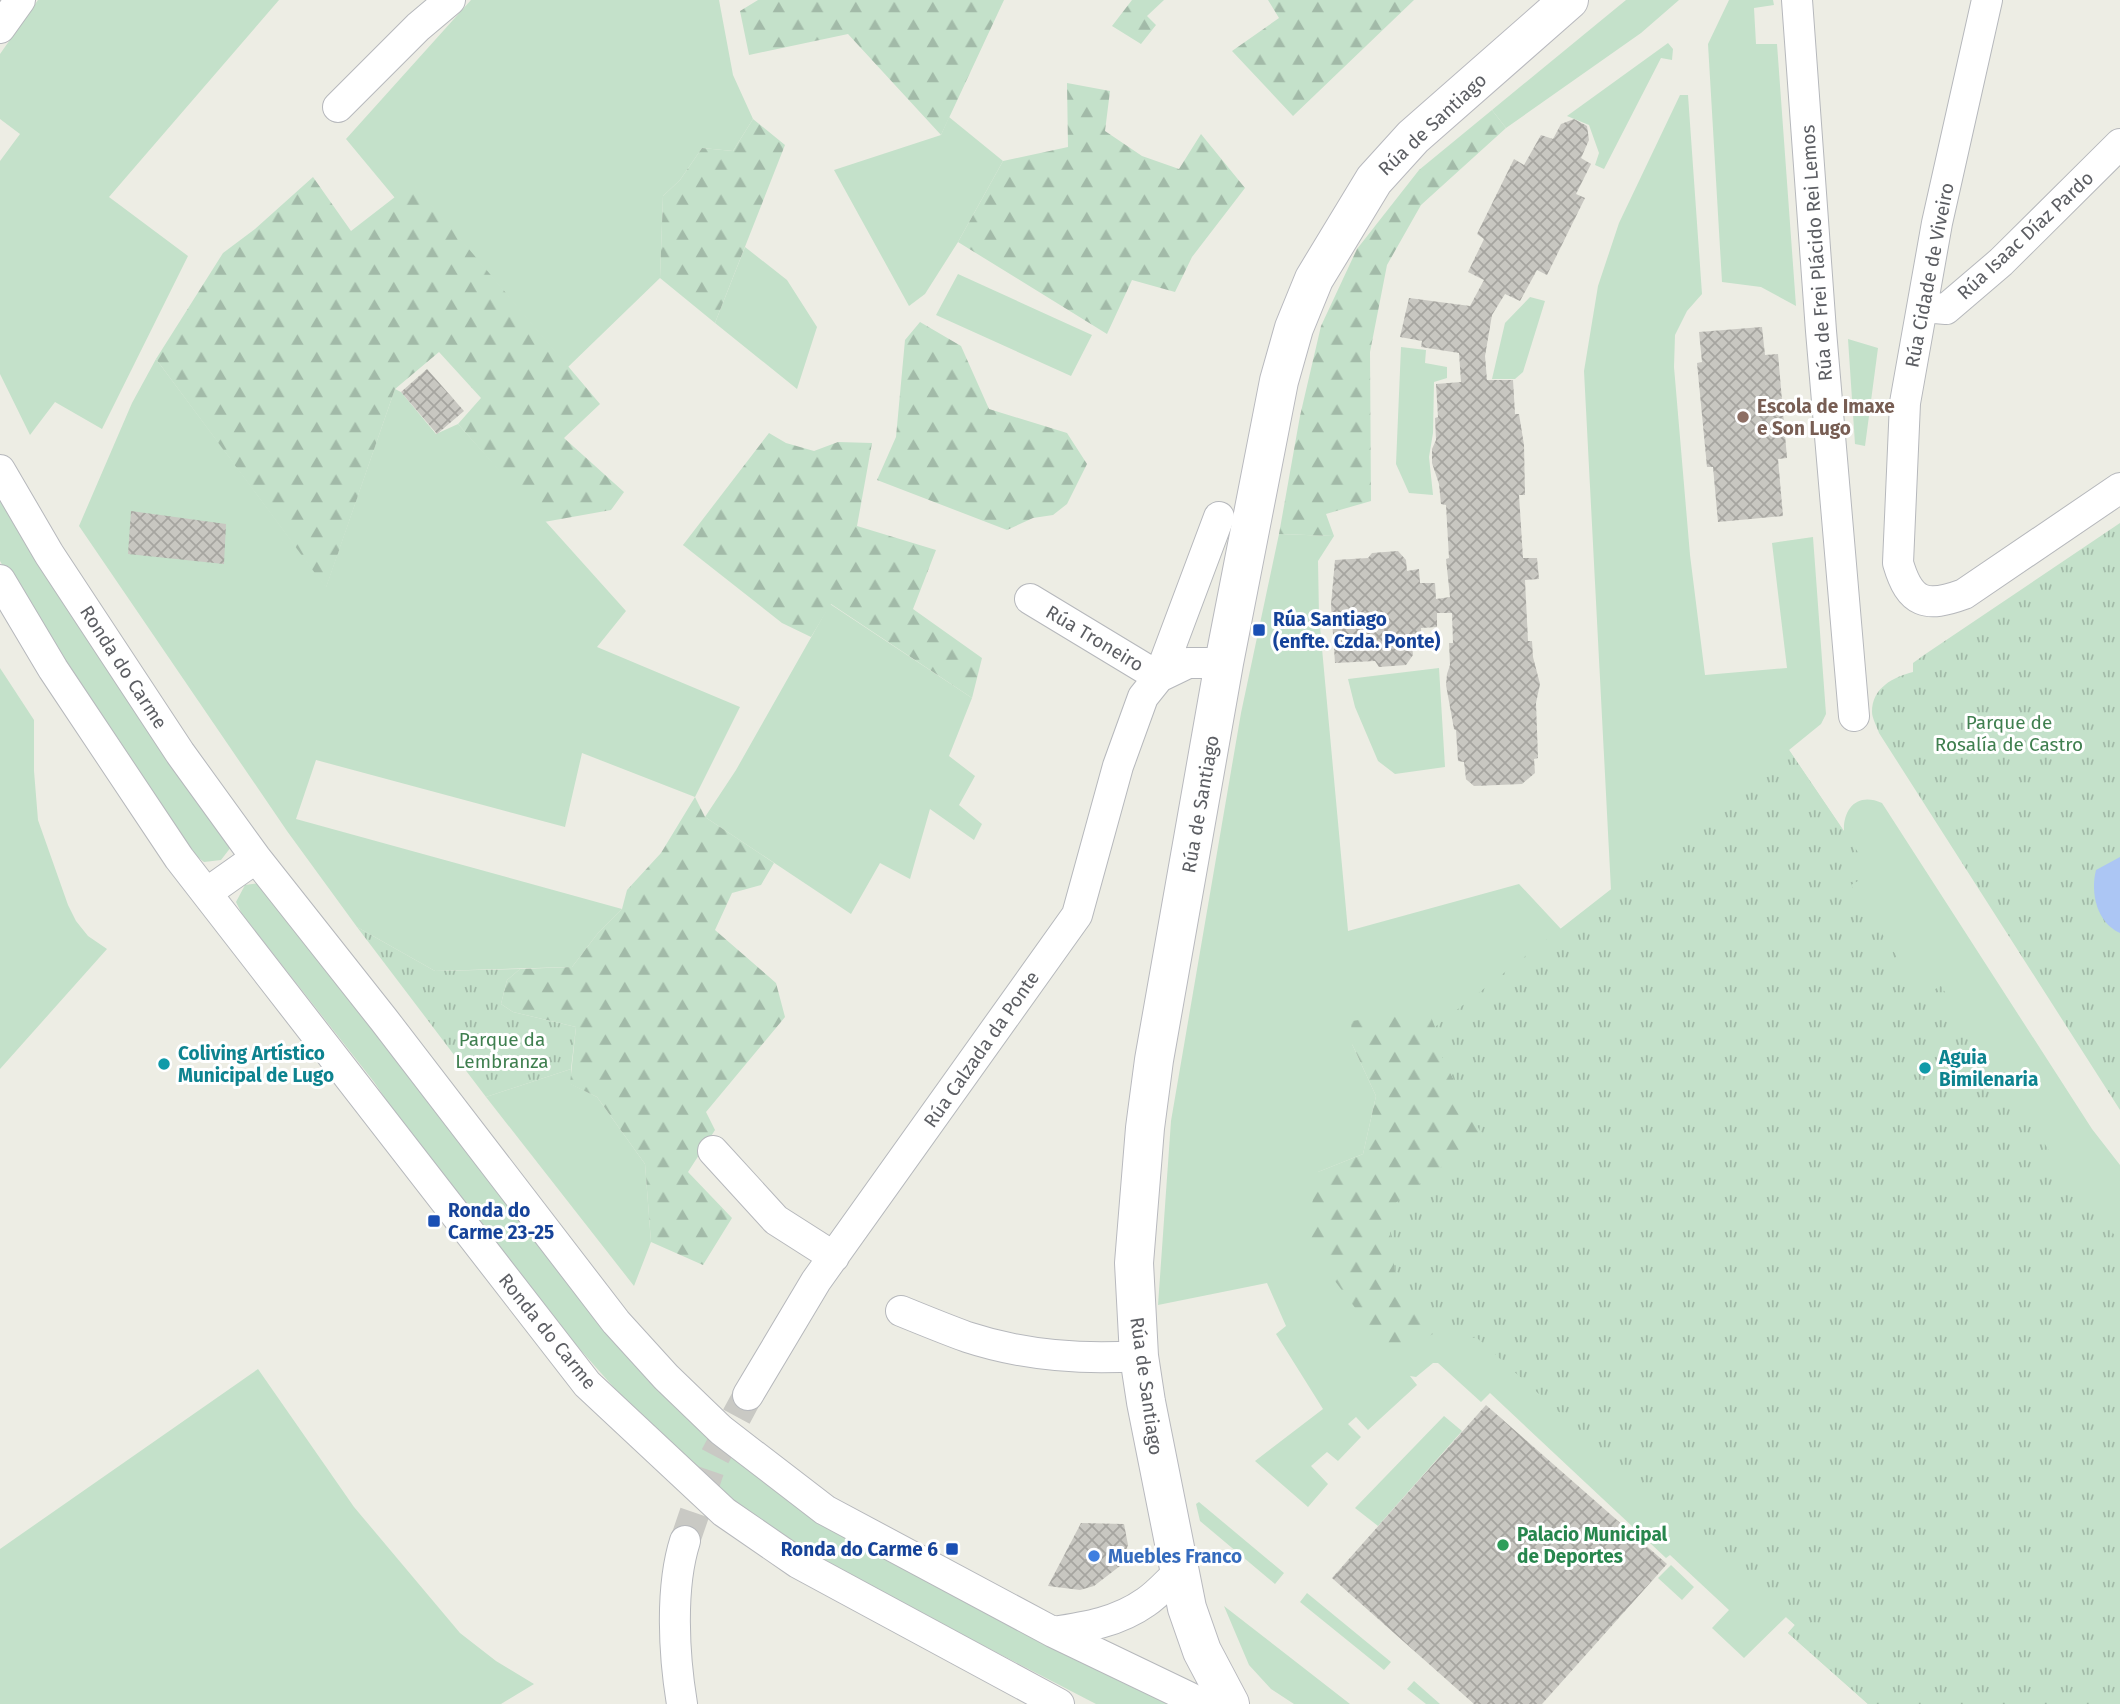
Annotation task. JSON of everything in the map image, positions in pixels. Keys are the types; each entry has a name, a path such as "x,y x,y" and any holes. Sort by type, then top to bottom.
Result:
{"street":[{"path":"338,107 418,27 450,0"},
{"name":"Rúa de Santiago","path":"1230,1704 1192,1627 1179,1572 1139,1356 1134,1262 1145,1128 1156,1047 1224,663 1279,381 1294,328 1314,279 1374,180 1413,137 1569,0"},
{"name":"Rúa de Frei Plácido Rei Lemos","path":"1797,0 1854,716"},
{"name":"Rúa Cidade de Viveiro","path":"1987,0 1937,223 1905,404 1898,564 1903,581 1911,592 1924,601 1943,602 1964,594 2120,488"},
{"name":"Rúa Isaac Díaz Pardo","path":"1923,307 1946,309 2001,262 2120,144"},
{"name":"Ronda do Carme","path":"0,470 50,554 180,753 256,858 384,1020 615,1322 666,1377 721,1430 825,1510 1053,1632 1203,1704"},
{"name":"Rúa Calzada da Ponte","path":"748,1395 816,1281 1077,915 1118,766 1143,697 1159,677 1219,517"},
{"name":"Ronda do Carme","path":"0,580 53,669 178,858 208,892 587,1384 724,1512 755,1534 798,1563 1059,1704"},
{"name":"Rúa Troneiro","path":"1030,599 1159,677"},
{"path":"1159,677 1188,663 1224,663"},
{"path":"208,892 256,858"},
{"path":"713,1151 776,1220 834,1257"},
{"path":"901,1311 968,1337 1008,1348 1052,1356 1139,1356"},
{"path":"681,1704 676,1622 679,1559 685,1541"},
{"path":"1053,1632 1096,1626 1119,1617 1146,1602 1179,1572"}],"green space":[{"path":"38,0 279,0 109,197 188,256 102,429 55,402 30,435 0,374 0,161 20,134 0,119 0,54"},
{"path":"471,0 719,0 733,75 753,119 733,151 702,148 680,180 663,196 660,278 568,367 413,184 395,198 346,139"},
{"path":"758,0 1004,0 941,135 848,34 749,55 740,11"},
{"path":"1132,0 1164,0 1147,16 1156,25 1141,44 1112,26"},
{"path":"1268,0 1414,0 1293,116 1232,51 1279,18"},
{"path":"1626,0 1679,0 1641,33 1506,128 1492,110"},
{"path":"1729,0 1773,0 1774,5 1754,8 1756,44 1777,44 1796,306 1761,287 1722,282 1708,44"},
{"path":"1668,43 1673,49 1672,60 1661,58 1604,169 1595,165 1599,153 1589,125 1567,116"},
{"path":"1067,83 1110,91 1105,131 1142,156 1179,169 1201,134 1245,188 1192,257 1175,292 1132,280 1107,334 958,242 1003,161 1068,147"},
{"path":"1680,95 1688,95 1702,294 1687,311 1675,335 1674,367 1690,555 1705,675 1787,668 1772,543 1813,537 1826,714 1821,724 1789,750 1844,831 1846,815 1854,804 1866,800 1882,803 2092,1129 2120,1165 2120,1426 1868,1704 1788,1633 1795,1625 1786,1617 1744,1658 1712,1628 1729,1610 1670,1555 1666,1558 1490,1393 1481,1402 1438,1363 1433,1363 1416,1377 1410,1376 1417,1385 1368,1430 1356,1417 1348,1424 1361,1437 1338,1461 1327,1452 1311,1466 1328,1484 1308,1507 1255,1461 1323,1409 1276,1334 1286,1326 1267,1283 1158,1305 1171,1121 1241,713 1279,534 1334,536 1318,561 1319,616 1348,931 1519,884 1561,929 1611,890 1584,371 1598,286 1619,223","holes":["1352,1044 1482,1135 1318,1172 1363,1154 1376,1096"]},
{"path":"1492,110 1506,128 1421,205 1387,265 1370,352 1371,501 1326,514 1334,536 1279,534 1300,416 1321,326 1357,249 1419,170"},
{"path":"949,117 1003,161 958,242 925,294 909,306 834,170 941,135"},
{"path":"753,119 785,145 715,323 660,278 663,196 680,180 702,148 733,151"},
{"path":"313,177 351,231 413,183 600,404 564,438 624,492 611,510 544,522 458,424 481,398 439,352 395,389 326,588 156,359 223,253 255,229"},
{"path":"745,247 787,280 817,327 797,389 715,323"},
{"path":"958,274 1092,335 1071,376 936,315"},
{"path":"1530,297 1545,301 1523,372 1515,379 1492,379 1505,323"},
{"path":"920,322 961,346 989,409 1067,433 1087,464 1067,504 1053,515 1033,518 1007,530 877,480 896,437 905,340"},
{"path":"1848,339 1878,348 1865,446 1855,444"},
{"path":"1401,347 1426,350 1425,363 1447,367 1447,378 1434,382 1433,433 1429,457 1433,495 1409,493 1396,464"},
{"path":"156,359 326,587 395,389 401,392 436,434 458,424 626,611 597,647 740,707 695,797 582,753 565,827 316,760 296,819 622,909 598,933 572,967 435,971 357,927 287,831 79,526 132,403"},
{"path":"769,433 786,443 814,451 838,442 872,443 857,526 936,550 913,609 982,658 972,698 831,604 811,637 782,623 683,545"},
{"path":"0,491 231,847 221,860 204,862 195,855 21,598 0,561"},
{"name":"Parque de Rosalía de Castro","path":"2120,523 2120,1110 1879,733 1872,712 1880,690 1898,677 1913,672 1913,663"},
{"path":"830,604 972,698 949,756 975,776 959,805 982,824 974,840 930,809 910,879 880,863 851,914 705,817 736,770"},
{"path":"0,668 34,720 38,820 68,905 88,936 107,949 0,1069"},
{"path":"1439,668 1445,767 1395,774 1378,761 1355,707 1348,679"},
{"path":"1789,750 1872,873 1851,885 1922,996 1941,986 2056,1161 2120,1242 2120,1704 1868,1704 1788,1633 1795,1625 1477,1338 1433,1334 1395,1271 1387,1210 1482,1135 1433,1039 1435,1027"},
{"path":"695,797 705,817 774,863 761,885 732,893 715,930 776,983 785,1017 706,1112 715,1130 688,1172 732,1218 703,1265 651,1242 645,1164 597,1097 570,1084 576,1027 513,1012 501,1004 507,980 520,969 572,967 598,933 622,909 627,890 661,853"},
{"path":"259,883 734,1457 1172,1704 1096,1704 841,1572 731,1500 624,1399 554,1320 432,1167 374,1082 242,914 236,902 245,885"},
{"name":"Parque da Lembranza","path":"357,927 435,971 520,969 507,980 501,1004 513,1012 576,1027 571,1069 486,1097"},
{"path":"1429,1012 1435,1027 1433,1039 1482,1135 1387,1210 1395,1271 1433,1334 1392,1357 1305,1241 1318,1172 1363,1154 1376,1096 1352,1044 1351,1021"},
{"path":"571,1069 571,1084 597,1097 645,1164 651,1242 634,1286 486,1097"},
{"path":"258,1369 354,1507 460,1633 496,1661 534,1684 501,1704 0,1704 0,1549"},
{"path":"1444,1416 1462,1431 1378,1526 1355,1508"},
{"path":"1199,1502 1284,1573 1275,1584 1200,1521 1196,1504"},
{"path":"1671,1565 1694,1587 1682,1600 1658,1578"},
{"path":"1307,1593 1391,1662 1384,1670 1300,1602"},
{"path":"1224,1606 1350,1704 1294,1704 1271,1689 1249,1665"},
{"path":"1414,1681 1440,1704 1426,1704 1407,1689"}],"water":[{"path":"2120,857 2120,933 2101,915 2095,897 2094,879 2096,870"}],"building":[{"path":"1574,119 1587,126 1589,140 1581,158 1591,164 1576,194 1585,198 1547,275 1537,270 1520,301 1505,294 1492,315 1485,356 1487,380 1513,380 1515,414 1519,414 1524,445 1525,495 1519,495 1523,558 1537,558 1539,579 1525,580 1528,641 1532,641 1540,684 1536,703 1538,758 1534,759 1535,773 1522,784 1474,786 1466,779 1464,762 1458,761 1456,730 1446,685 1450,665 1449,643 1453,643 1452,613 1437,613 1437,627 1421,628 1422,644 1412,644 1413,655 1406,665 1379,667 1375,661 1335,663 1331,605 1335,560 1368,558 1372,553 1398,551 1406,560 1407,571 1419,569 1420,583 1435,583 1436,599 1450,597 1446,559 1449,558 1446,505 1441,504 1439,484 1432,463 1432,449 1436,440 1435,418 1438,417 1436,384 1461,382 1459,353 1421,347 1422,341 1400,337 1409,298 1470,306 1484,280 1468,272 1484,239 1477,234 1514,159 1524,165 1541,135 1553,139 1561,124"},
{"name":"Escola de Imaxe e Son Lugo","path":"1762,327 1765,355 1778,354 1787,458 1778,459 1783,516 1718,522 1713,467 1707,467 1697,363 1702,362 1699,332"},
{"path":"427,369 464,411 437,434 401,392"},
{"path":"131,511 226,524 224,564 128,554"},
{"name":"Palacio Municipal de Deportes","path":"1486,1405 1667,1564 1542,1704 1474,1704 1332,1578"},
{"name":"Muebles Franco","path":"1081,1523 1124,1524 1128,1545 1120,1566 1094,1586 1080,1590 1048,1586"}],"tunnel":[{"path":"685,1541 712,1462 748,1395"}],"place":[{"name":"Escola de Imaxe e Son Lugo","path":"1743,417"},
{"name":"Rúa Santiago (enfte. Czda. Ponte)","path":"1259,630"},
{"name":"Coliving Artístico Municipal de Lugo","path":"164,1064"},
{"name":"Aguia Bimilenaria","path":"1925,1068"},
{"name":"Ronda do Carme 23-25","path":"434,1221"},
{"name":"Palacio Municipal de Deportes","path":"1503,1545"},
{"name":"Ronda do Carme 6","path":"952,1549"},
{"name":"Muebles Franco","path":"1094,1556"}]}
